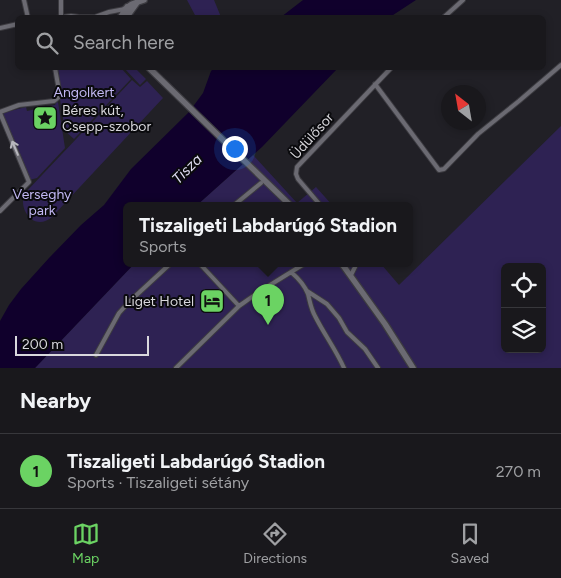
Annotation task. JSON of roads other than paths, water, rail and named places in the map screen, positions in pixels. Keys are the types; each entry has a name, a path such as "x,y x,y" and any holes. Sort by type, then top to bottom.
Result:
{"main road":[{"path":"121,15 124,9 139,1"},
{"path":"128,15 139,1"},
{"path":"151,70 261,180 286,202"},
{"path":"344,267 385,324 413,368"}],"street":[{"path":"24,0 27,15"},
{"path":"58,15 61,0"},
{"path":"446,15 463,0"},
{"path":"102,15 124,9"},
{"path":"112,12 117,15"},
{"path":"0,28 15,25"},
{"path":"375,84 439,170 444,168 478,134 561,65"},
{"path":"0,211 29,182 0,113 19,105 54,101 60,96 55,70"},
{"name":"Üdülősor","path":"318,202 298,179 296,174 297,167 389,70"},
{"path":"237,202 261,180"},
{"path":"96,355 119,313 167,267"},
{"path":"203,267 239,306"},
{"path":"176,368 239,306 300,267"},
{"path":"351,276 355,267"},
{"path":"292,272 307,291 311,308 344,368"},
{"path":"307,291 327,304 339,318 347,332 378,368"}],"water":[{"path":"303,0 416,0 393,15 284,15"},
{"name":"Tisza","path":"336,70 262,147 200,202 123,202 123,267 131,267 35,368 0,368 0,321 9,305 49,258 81,225 104,205 131,169 189,112 203,93 211,71"}],"place":[{"name":"Béres kút, Csepp-szobor","path":"45,118"},
{"name":"Liget Hotel","path":"212,301"},
{"name":"Tiszaligeti Labdarúgó Stadion","path":"268,325"}],"park label":[{"name":"Angolkert","path":"84,92"},
{"name":"Verseghy park","path":"42,202"}]}
